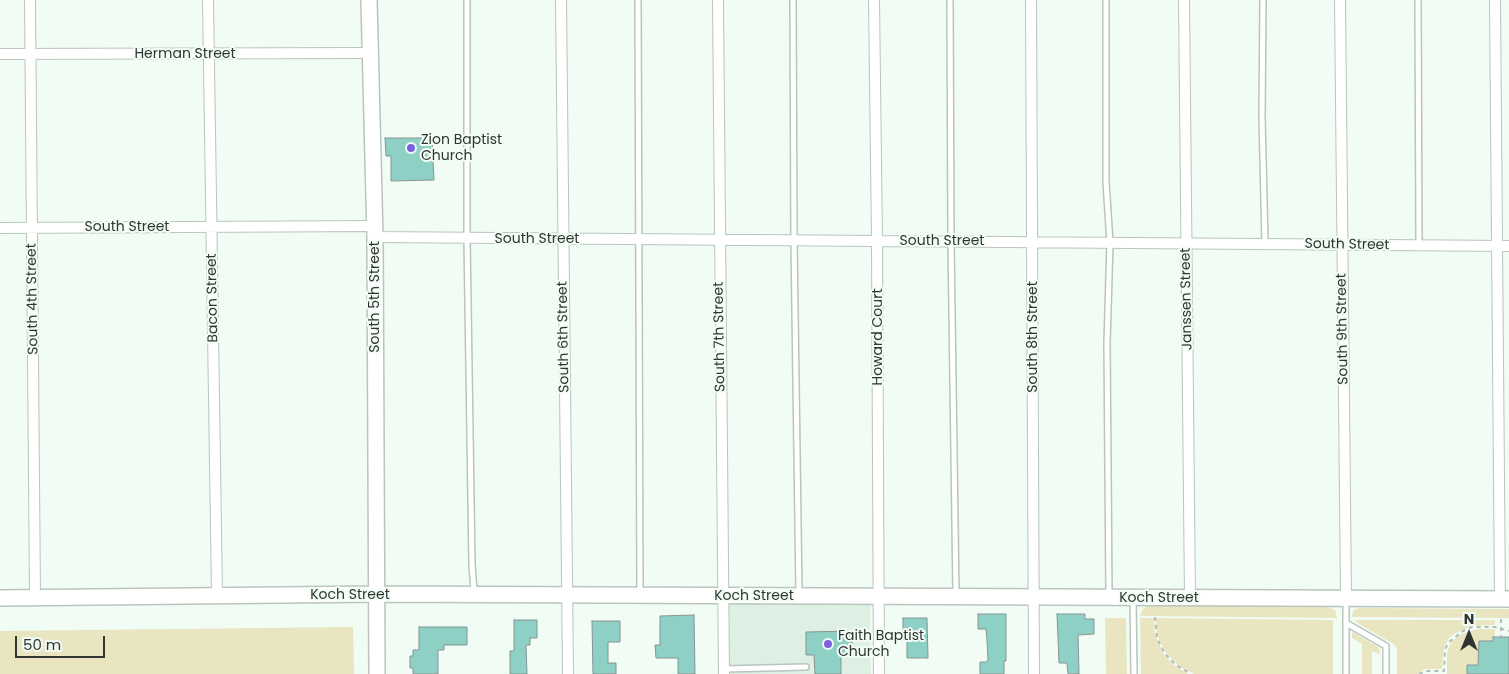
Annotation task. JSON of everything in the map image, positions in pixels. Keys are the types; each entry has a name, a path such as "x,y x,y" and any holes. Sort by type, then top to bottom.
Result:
{"street":[{"name":"South 4th Street","path":"30,0 35,597"},
{"name":"Bacon Street","path":"208,0 217,596"},
{"name":"South 5th Street","path":"369,0 375,232 377,674"},
{"name":"South 6th Street","path":"561,0 568,674"},
{"name":"South 7th Street","path":"718,0 724,671"},
{"name":"Howard Court","path":"874,0 879,674"},
{"name":"South 8th Street","path":"1031,0 1034,674"},
{"name":"Janssen Street","path":"1184,0 1190,598"},
{"name":"South 9th Street","path":"1340,0 1346,598"},
{"path":"1495,0 1505,599"},
{"name":"Herman Street","path":"0,54 370,53"},
{"name":"South Street","path":"0,228 212,227 375,232 467,238 1509,246"},
{"name":"Koch Street","path":"0,598 376,594 1505,599"}],"lane":[{"path":"467,0 467,238 474,595"},
{"path":"638,0 640,596"},
{"path":"793,0 799,597"},
{"path":"950,0 956,597"},
{"path":"1106,0 1106,182 1110,243 1107,343 1109,598"},
{"path":"1263,0 1262,117 1265,244"},
{"path":"1418,0 1420,245"},
{"path":"1133,598 1134,674"},
{"path":"1346,598 1346,674"},
{"path":"1346,623 1386,646 1386,674"},
{"path":"724,671 806,667"}],"path":[{"path":"1155,618 1157,638 1165,654 1176,665 1191,674"},
{"path":"1501,619 1501,638"},
{"path":"1419,674 1426,671 1444,671 1445,649 1449,642 1463,631 1472,628 1495,627 1509,632"}],"shaded area":[{"path":"870,603 871,674 729,674 729,604"},
{"path":"1148,605 1327,607 1335,610 1337,618 1140,616 1142,610"},
{"path":"1358,608 1509,609 1509,618 1352,617 1353,611"},
{"path":"1105,618 1126,618 1127,674 1106,674"},
{"path":"1140,618 1154,618 1155,634 1164,655 1174,665 1188,674 1141,674"},
{"path":"1156,618 1333,620 1333,674 1194,674 1180,667 1166,653 1157,635"},
{"path":"1355,620 1495,620 1495,625 1472,626 1449,638 1444,648 1442,669 1425,669 1417,674 1397,674 1397,650 1395,645"},
{"path":"353,627 354,674 0,674 0,631"},
{"path":"1477,629 1495,629 1493,641 1478,648 1478,665 1467,665 1467,674 1447,674 1447,653 1451,642 1461,634"},
{"path":"1352,632 1378,647 1381,655 1372,651 1372,674 1362,674 1362,644 1352,638"}],"building":[{"path":"385,138 432,138 434,180 391,181 391,156 386,156"},
{"path":"978,614 1006,614 1006,661 1004,661 1004,674 980,674 980,662 988,660 986,629 978,629"},
{"path":"1057,614 1085,614 1085,619 1094,619 1094,634 1078,635 1079,674 1068,674 1067,663 1059,663"},
{"path":"694,615 695,674 678,674 678,658 656,658 655,645 660,645 660,616"},
{"path":"903,618 927,618 928,658 907,658 907,632 903,633"},
{"path":"514,620 537,620 537,638 530,638 530,645 526,645 527,674 510,674 510,651 514,651"},
{"path":"592,621 620,621 620,642 608,642 608,663 616,663 616,674 593,674"},
{"path":"419,627 467,627 467,645 444,645 444,650 438,650 438,674 413,674 413,668 410,668 410,656 413,656 413,650 419,650"},
{"path":"852,631 852,653 841,653 841,674 815,674 814,655 806,655 806,632"},
{"path":"1493,637 1509,637 1509,674 1467,674 1467,665 1478,665 1479,641 1493,641"}],"place":[{"name":"Zion Baptist Church","path":"411,148"},
{"name":"Faith Baptist Church","path":"828,644"}]}
